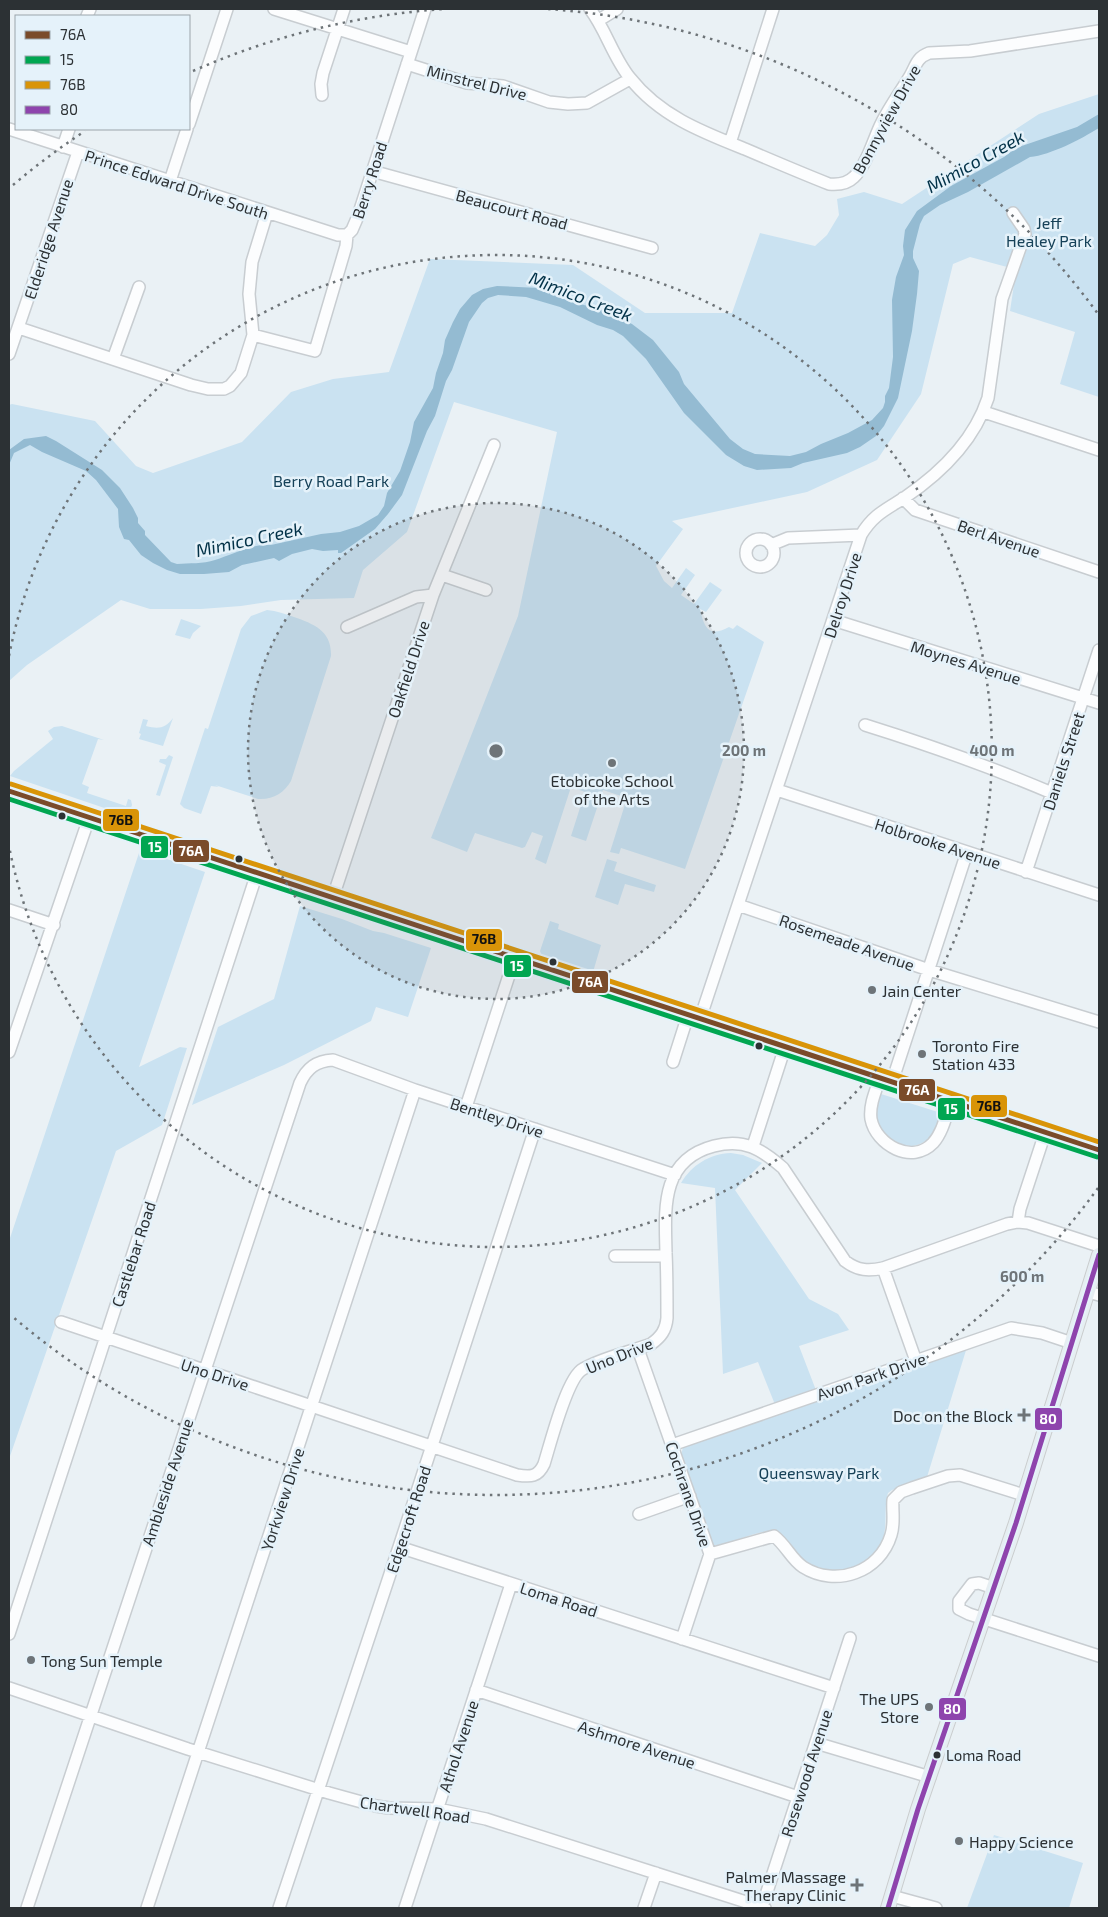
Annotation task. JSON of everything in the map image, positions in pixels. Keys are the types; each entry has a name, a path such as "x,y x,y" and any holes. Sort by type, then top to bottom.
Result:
{"main road":[{"path":"9,791 1099,1150"},
{"path":"890,1902 918,1809 994,1588 1072,1343 1094,1294 1099,1255"}],"street":[{"path":"190,121 227,9"},
{"path":"274,9 411,52"},
{"path":"322,95 323,73 344,9"},
{"name":"Berry Road","path":"253,335 315,350 346,246 347,235 355,223 425,9"},
{"name":"Bonnyview Drive","path":"590,9 599,20 609,43 630,79 651,100 668,113 702,133 830,184 843,184 856,176 882,121 912,73 917,61 923,55 970,51 1099,31"},
{"path":"599,20 617,9"},
{"path":"730,144 773,9"},
{"name":"Minstrel Drive","path":"407,64 468,83 503,86 549,102 568,104 587,103 600,98 630,79"},
{"name":"Prince Edward Drive South","path":"9,130 267,213 338,235 347,235"},
{"path":"63,146 68,130"},
{"path":"170,181 187,130"},
{"name":"Elderidge Avenue","path":"9,354 78,152"},
{"name":"Beaucourt Road","path":"372,171 652,248"},
{"path":"19,328 191,385 208,389 224,389 230,386 241,374 253,335 250,294 252,262 267,213"},
{"name":"Delroy Drive","path":"673,1062 694,1017 738,905 861,535 880,512 903,498 947,463 972,433 984,412 988,398 1002,298 1025,234 1022,224 1013,213"},
{"path":"113,359 139,287"},
{"path":"984,412 1099,450"},
{"name":"Oakfield Drive","path":"333,898 433,595 494,446"},
{"name":"Berl Avenue","path":"903,498 915,510 1099,572"},
{"path":"771,545 788,538 861,535"},
{"path":"442,575 486,590"},
{"path":"347,627 416,597 433,595"},
{"name":"Moynes Avenue","path":"833,620 1099,703"},
{"name":"Daniels Street","path":"1026,872 1099,650"},
{"path":"865,725 956,755 1016,777 1034,787 1052,793"},
{"name":"Holbrooke Avenue","path":"776,790 1099,896"},
{"path":"9,1052 14,1020 54,925 89,818"},
{"path":"951,1101 942,1127 932,1144 912,1152 892,1148 876,1133 871,1117 871,1108 886,1080 929,970 967,852"},
{"name":"Castlebar Road","path":"9,1634 257,873"},
{"name":"Rosemeade Avenue","path":"738,905 929,970 1099,1022"},
{"path":"9,910 54,925"},
{"path":"466,1106 515,957"},
{"path":"785,1047 753,1146 783,1168 845,1261 857,1268 869,1271 883,1268 1007,1224 1018,1222 1028,1223 1099,1246"},
{"name":"Bentley Drive","path":"318,1062 333,1060 415,1090 675,1175"},
{"name":"Ambleside Avenue","path":"27,1908 300,1083 308,1069 318,1062"},
{"name":"Yorkview Drive","path":"147,1908 415,1090"},
{"name":"Edgecroft Road","path":"280,1908 534,1129"},
{"path":"1018,1222 1020,1209 1045,1133"},
{"name":"Uno Drive","path":"61,1322 518,1475 532,1477 537,1474 544,1464 569,1388 577,1372 659,1339 666,1325 665,1201 675,1175 690,1158 711,1146 735,1144 753,1146"},
{"path":"615,1256 666,1256"},
{"path":"883,1268 916,1361"},
{"name":"Avon Park Drive","path":"672,1445 1011,1328 1042,1333 1072,1343"},
{"name":"Cochrane Drive","path":"638,1349 710,1554 682,1639"},
{"path":"710,1554 774,1536 804,1567 827,1577 844,1577 870,1565 884,1550 892,1533 892,1500 901,1492 948,1476 960,1474 1024,1495"},
{"path":"639,1514 690,1496"},
{"name":"Loma Road","path":"399,1547 834,1688"},
{"path":"994,1588 979,1583 972,1584 959,1601 958,1606 960,1610 1099,1656"},
{"name":"Athol Avenue","path":"406,1908 511,1584"},
{"name":"Rosewood Avenue","path":"764,1908 850,1638"},
{"name":"Chartwell Road","path":"9,1688 198,1752 319,1790 389,1808 438,1809 514,1827 764,1908"},
{"name":"Ashmore Avenue","path":"476,1690 798,1797"},
{"path":"816,1743 930,1777"},
{"path":"644,1908 656,1873"},
{"path":"890,1902 936,1908"}],"green space":[{"path":"1099,94 1099,397 1060,384 1075,332 1010,311 1016,271 970,257 953,264 921,394 877,460 807,492 672,521 683,529 656,566 664,581 672,588 686,568 695,575 681,595 694,604 710,582 722,590 706,612 700,609 706,626 712,631 717,632 729,627 733,629 737,625 764,642 685,869 621,848 619,854 610,852 627,798 603,790 586,841 571,836 585,792 571,787 546,864 535,859 543,836 532,832 525,847 522,848 475,833 467,852 431,838 518,616 557,432 454,402 407,532 363,570 354,598 281,600 201,609 150,609 121,600 27,665 9,681 9,405 12,404 95,421 136,466 153,473 242,442 291,392 333,379 389,372 430,259 573,265 645,313 732,313 760,233 815,246 827,235 839,215 837,199 864,192 902,204 1039,114"},
{"path":"267,610 287,615 315,626 325,635 331,647 331,656 291,781 278,795 263,799 215,785 219,787 211,786 201,814 184,808 180,804 205,728 208,729 241,629 251,616"},
{"path":"181,619 201,626 193,633 190,639 175,635"},
{"path":"173,718 163,746 139,739 143,719 148,720 146,726 158,728 167,724"},
{"path":"62,726 104,740 98,739 82,784 89,787 87,793 126,806 128,799 131,800 132,805 128,816 10,776 53,739 48,731 54,727"},
{"path":"169,755 173,757 160,796 156,795 166,765 159,762 160,759 166,759"},
{"path":"140,850 205,872 139,1067 180,1047 187,1048 162,1125 116,1151 9,1459 9,1241"},
{"path":"607,859 617,862 614,871 656,885 654,892 625,884 618,905 595,897"},
{"path":"300,906 373,931 431,948 408,1017 376,1007 371,1021 284,1065 192,1105 218,1027 274,999"},
{"path":"550,921 559,924 558,929 601,945 593,972 542,956 540,951"},
{"path":"881,1094 941,1113 929,1138 913,1146 896,1144 888,1139 878,1126 876,1117"},
{"name":"Queensway Park","path":"731,1153 743,1155 762,1163 735,1190 809,1299 838,1314 849,1330 799,1346 819,1398 967,1347 927,1477 888,1493 885,1530 880,1547 872,1557 851,1569 839,1571 826,1570 803,1562 784,1537 770,1531 748,1536 720,1546 714,1545 710,1540 681,1456 683,1447 778,1412 758,1362 723,1374 715,1188 681,1183 690,1171 708,1158"},
{"path":"994,1835 1083,1863 1069,1908 967,1908"}],"shaded area":[{"path":"1099,114 1099,128 1056,150 1030,157 968,192 940,205 924,216 913,251 913,258 919,271 917,294 912,331 898,398 884,426 876,436 847,453 803,463 791,468 757,470 744,466 726,455 684,413 646,359 623,336 560,307 526,297 498,295 488,298 482,303 469,322 452,370 446,381 435,416 427,431 402,495 375,529 341,553 338,553 338,550 323,551 312,549 292,554 279,561 274,558 242,565 229,572 180,574 153,563 141,555 129,540 124,539 119,527 118,509 96,480 86,471 30,445 14,453 9,465 9,450 24,439 46,436 56,441 102,470 120,488 133,508 138,518 138,523 145,531 145,535 171,562 177,564 201,563 257,546 340,532 359,526 378,515 384,506 387,493 400,471 410,442 414,422 433,388 445,340 460,309 472,295 483,289 497,286 539,288 566,300 609,312 632,324 653,340 679,372 684,384 730,439 743,449 755,454 790,456 806,452 872,420 883,408 885,396 889,388 893,357 892,300 896,277 904,255 905,230 917,211 951,186 1004,157 1016,148 1077,127"}],"transit line":[{"name":"76B","path":"11,784 1099,1142"},
{"name":"76A","path":"9,791 1099,1150"},
{"name":"15","path":"9,799 1097,1157"},
{"name":"80","path":"888,1908 918,1809 1016,1523 1099,1255"}],"place":[{"name":"Etobicoke School of the Arts","path":"612,763"},
{"name":"Jain Center","path":"872,990"},
{"name":"Toronto Fire Station 433","path":"922,1054"},
{"name":"Doc on the Block","path":"1024,1415"},
{"name":"Tong Sun Temple","path":"31,1660"},
{"name":"The UPS Store","path":"929,1707"},
{"name":"Loma Road","path":"937,1755"},
{"name":"Happy Science","path":"959,1841"},
{"name":"Palmer Massage Therapy Clinic","path":"857,1885"}],"water label":[{"name":"Mimico Creek","path":"975,161"},
{"name":"Mimico Creek","path":"581,296"},
{"name":"Mimico Creek","path":"249,539"}],"park label":[{"name":"Jeff Healey Park","path":"1049,231"},
{"name":"Berry Road Park","path":"331,480"}]}
